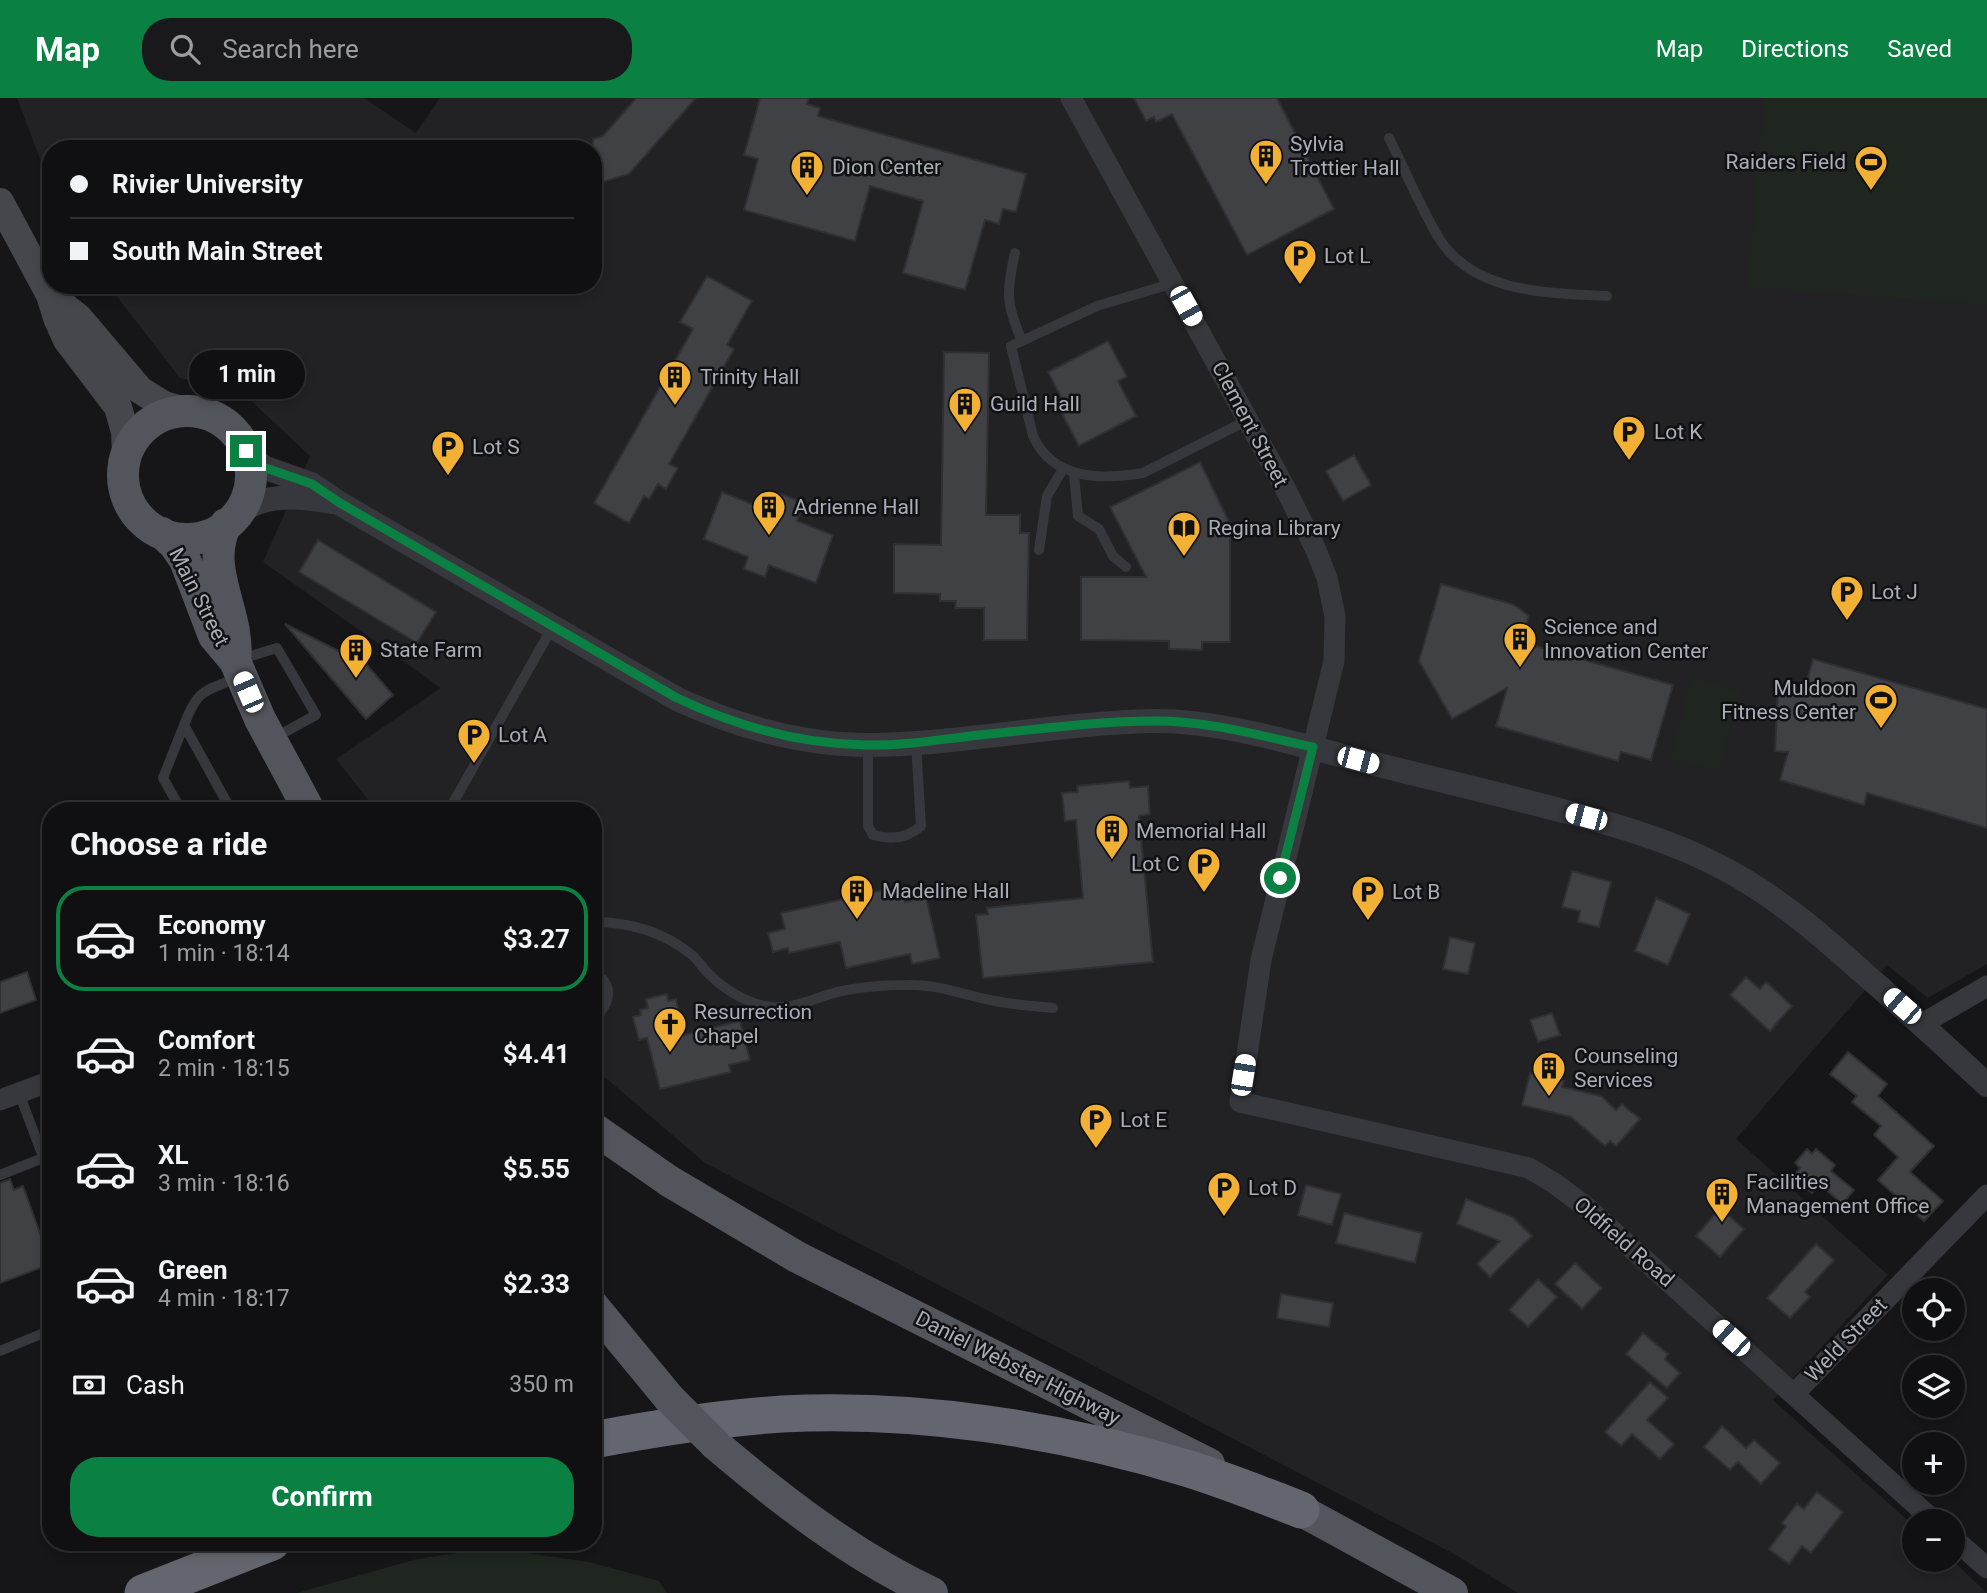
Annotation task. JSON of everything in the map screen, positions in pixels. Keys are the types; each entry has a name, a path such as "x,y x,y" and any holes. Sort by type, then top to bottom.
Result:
{"highway":[{"path":"602,1439 702,1422 782,1414 881,1415 944,1420 1037,1433 1113,1448 1197,1472 1301,1510"},
{"path":"129,1593 201,1551"},
{"path":"143,1593 249,1551"}],"main road":[{"path":"0,202 42,280"},
{"path":"50,295 79,318 140,390 155,401 185,411 203,413 234,432 246,451 250,470 249,488 232,519 217,530 186,538 162,533 143,521 128,499 123,481 125,432 118,407 67,340 50,295"},
{"path":"126,455 135,437 149,424 167,414 185,411"},
{"name":"Main Street","path":"232,519 218,547 218,564 235,631 238,669"},
{"name":"Main Street","path":"162,533 185,560 214,636 238,669 271,741 306,802"},
{"name":"Daniel Webster Highway","path":"602,1134 690,1195 824,1271 1301,1510 1452,1593"},
{"path":"602,1317 669,1398 715,1444 804,1515 886,1568 932,1593"}],"street":[{"name":"Clement Street","path":"1071,98 1174,283 1316,550 1332,598 1335,616 1334,661 1261,960 1240,1102"},
{"path":"246,451 263,467 312,484 340,503 677,698 729,721 784,736 868,745 1157,721 1215,727 1313,747 1634,830 1693,853 1776,900 1821,935 1987,1085"},
{"path":"232,519 254,503 281,497 340,503"},
{"path":"1922,1024 1987,986"},
{"path":"10,1096 42,1084"},
{"name":"Oldfield Road","path":"1240,1102 1467,1152 1529,1168 1555,1183 1586,1207 1921,1509"},
{"name":"Weld Street","path":"1794,1394 1987,1195"},
{"path":"1965,1549 1987,1568"}],"lane":[{"path":"1389,138 1438,237 1459,260 1481,275 1507,286 1539,293 1607,296"},
{"path":"1015,253 1008,296 1010,311 1022,341"},
{"path":"1174,283 1097,306 1011,346 1038,447 1069,471 1089,477 1143,473 1248,420"},
{"path":"1039,550 1047,496 1069,471"},
{"path":"1069,471 1078,516 1099,529 1113,555 1126,567"},
{"path":"454,802 553,626"},
{"path":"176,802 163,778 193,701 238,669 277,648 316,715 271,741"},
{"path":"184,725 227,802"},
{"path":"868,745 868,826 873,835 898,838 913,833 921,826 916,743"},
{"path":"602,922 615,922 660,934 694,956 708,974 726,990 765,1007 786,1007 814,1001 840,991 869,986 915,985 953,990 994,1001 1053,1008"},
{"path":"602,977 609,993 602,1010"},
{"path":"10,1096 42,1156"},
{"path":"0,1175 42,1158"},
{"path":"0,1351 42,1334"}],"shaded area":[{"path":"17,98 364,98 416,133 440,98 1987,98 1987,964 1928,998 1887,965 1736,1139 1888,1275 1773,1400 1902,1515 1902,1572 1965,1572 1987,1593 1518,1593 1456,1555 705,1163 602,1075 602,802 370,802 336,759 441,688 263,562 310,456 244,394 180,378 115,294 602,294 602,140 42,140 42,164"},
{"name":"Raiders Field","path":"1763,98 1987,98 1987,305 1748,287"},
{"path":"1692,678 1740,691 1718,771 1670,758"},
{"path":"472,1551 514,1551 589,1562 659,1581 667,1593 297,1593 417,1559"}],"building":[{"path":"636,98 696,98 629,174 602,182 602,140 593,139 603,136"},
{"name":"Dion Center","path":"760,98 809,98 807,104 820,108 818,116 1026,174 1016,212 1003,209 999,224 985,220 965,290 903,273 923,201 870,186 855,241 744,210 758,159 744,155"},
{"name":"Sylvia Trottier Hall","path":"1134,98 1277,98 1334,209 1247,255 1172,114 1156,122 1154,117 1146,121"},
{"name":"Trinity Hall","path":"707,276 752,301 727,345 734,349 669,464 678,468 666,489 658,484 649,499 644,496 629,523 594,503 693,329 680,322"},
{"path":"1108,341 1127,377 1118,381 1136,416 1079,446 1060,410 1066,407 1048,372"},
{"name":"Guild Hall","path":"944,352 989,353 986,515 1020,515 1020,533 1029,533 1027,640 984,640 984,608 955,608 956,601 940,601 940,594 894,593 894,544 941,545"},
{"path":"1354,455 1371,485 1343,501 1326,471"},
{"name":"Regina Library","path":"1200,462 1230,524 1230,642 1202,642 1202,650 1169,649 1169,641 1081,640 1081,577 1146,577 1110,507"},
{"name":"Adrienne Hall","path":"722,492 772,512 779,493 804,503 797,521 833,535 816,583 769,565 765,577 744,569 748,557 704,539"},
{"path":"318,540 436,612 417,643 299,572"},
{"name":"Science and Innovation Center","path":"1441,584 1512,604 1520,609 1529,616 1521,642 1673,685 1651,760 1621,752 1618,761 1496,726 1507,688 1452,719 1419,661"},
{"name":"State Farm","path":"285,624 367,665 393,695 366,719"},
{"name":"Muldoon Fitness Center","path":"1813,659 1987,709 1987,828 1867,793 1864,805 1780,780 1788,752 1775,751 1778,687 1805,688"},
{"name":"Memorial Hall","path":"1129,781 1130,788 1148,786 1150,814 1139,816 1153,962 983,978 976,915 988,914 987,908 1083,898 1076,820 1065,821 1062,793 1078,792 1077,786"},
{"path":"1572,871 1611,882 1599,927 1578,922 1580,911 1562,907"},
{"name":"Madeline Hall","path":"902,886 905,902 926,897 940,958 912,964 910,954 846,968 840,942 789,953 788,948 773,952 768,933 785,929 781,913"},
{"path":"1656,898 1690,914 1668,965 1635,951"},
{"path":"1450,937 1475,943 1468,974 1443,969"},
{"path":"27,972 36,1000 0,1013 0,982"},
{"path":"1746,977 1760,989 1766,982 1792,1006 1770,1031 1730,995"},
{"path":"667,994 668,1001 676,999 684,1035 740,1021 750,1060 729,1065 731,1072 660,1089 647,1038 639,1040 633,1017 641,1015 640,1010 648,1008 646,999"},
{"path":"1552,1013 1560,1035 1538,1042 1530,1020"},
{"path":"1848,1052 1887,1084 1878,1096 1934,1146 1910,1172 1943,1201 1924,1221 1878,1180 1898,1157 1874,1135 1881,1126 1852,1102 1857,1096 1830,1074"},
{"path":"1530,1073 1564,1081 1562,1087 1601,1096 1616,1110 1622,1104 1640,1119 1616,1146 1610,1141 1605,1146 1571,1117 1522,1105"},
{"path":"1807,1149 1812,1154 1816,1149 1835,1165 1831,1171 1854,1190 1842,1204 1820,1184 1812,1193 1793,1177 1800,1168 1795,1163"},
{"path":"10,1179 14,1190 23,1186 42,1239 42,1267 0,1283 0,1183"},
{"path":"1306,1185 1341,1194 1332,1225 1298,1215"},
{"path":"1466,1199 1513,1217 1532,1236 1490,1277 1477,1264 1500,1241 1457,1224"},
{"name":"Facilities Management Office","path":"1720,1208 1744,1229 1720,1257 1696,1236"},
{"path":"1344,1213 1422,1233 1415,1263 1336,1243"},
{"path":"1816,1244 1834,1260 1805,1292 1810,1297 1790,1318 1767,1298"},
{"path":"1575,1263 1602,1288 1582,1309 1555,1284"},
{"path":"1538,1279 1557,1297 1528,1327 1509,1310"},
{"path":"1281,1294 1333,1303 1329,1327 1277,1318"},
{"path":"1643,1333 1668,1354 1665,1359 1680,1373 1667,1388 1626,1354"},
{"path":"1650,1382 1668,1398 1647,1420 1674,1444 1660,1459 1632,1434 1621,1446 1605,1432"},
{"path":"1722,1426 1746,1448 1754,1440 1780,1463 1761,1484 1738,1462 1730,1470 1704,1447"},
{"path":"1817,1492 1843,1512 1811,1553 1802,1546 1789,1564 1769,1549 1786,1526 1782,1523 1797,1504 1804,1509"}],"place":[{"name":"Sylvia Trottier Hall","path":"1266,186"},
{"name":"Raiders Field","path":"1871,192"},
{"name":"Dion Center","path":"807,197"},
{"name":"Lot L","path":"1300,286"},
{"name":"Trinity Hall","path":"675,407"},
{"name":"Guild Hall","path":"965,434"},
{"name":"Lot K","path":"1629,462"},
{"name":"Lot S","path":"448,477"},
{"name":"Adrienne Hall","path":"769,537"},
{"name":"Regina Library","path":"1184,558"},
{"name":"Lot J","path":"1847,622"},
{"name":"Science and Innovation Center","path":"1520,669"},
{"name":"State Farm","path":"356,680"},
{"name":"Muldoon Fitness Center","path":"1881,730"},
{"name":"Lot A","path":"474,765"},
{"name":"Memorial Hall","path":"1112,861"},
{"name":"Lot C","path":"1204,894"},
{"name":"Madeline Hall","path":"857,921"},
{"name":"Lot B","path":"1368,922"},
{"name":"Resurrection Chapel","path":"670,1054"},
{"name":"Counseling Services","path":"1549,1098"},
{"name":"Lot E","path":"1096,1150"},
{"name":"Lot D","path":"1224,1218"},
{"name":"Facilities Management Office","path":"1722,1224"}],"route":[{"path":"246,451 263,467 312,484 340,503 677,698 729,721 784,736 868,745 1157,721 1215,727 1313,747 1280,878"}]}
